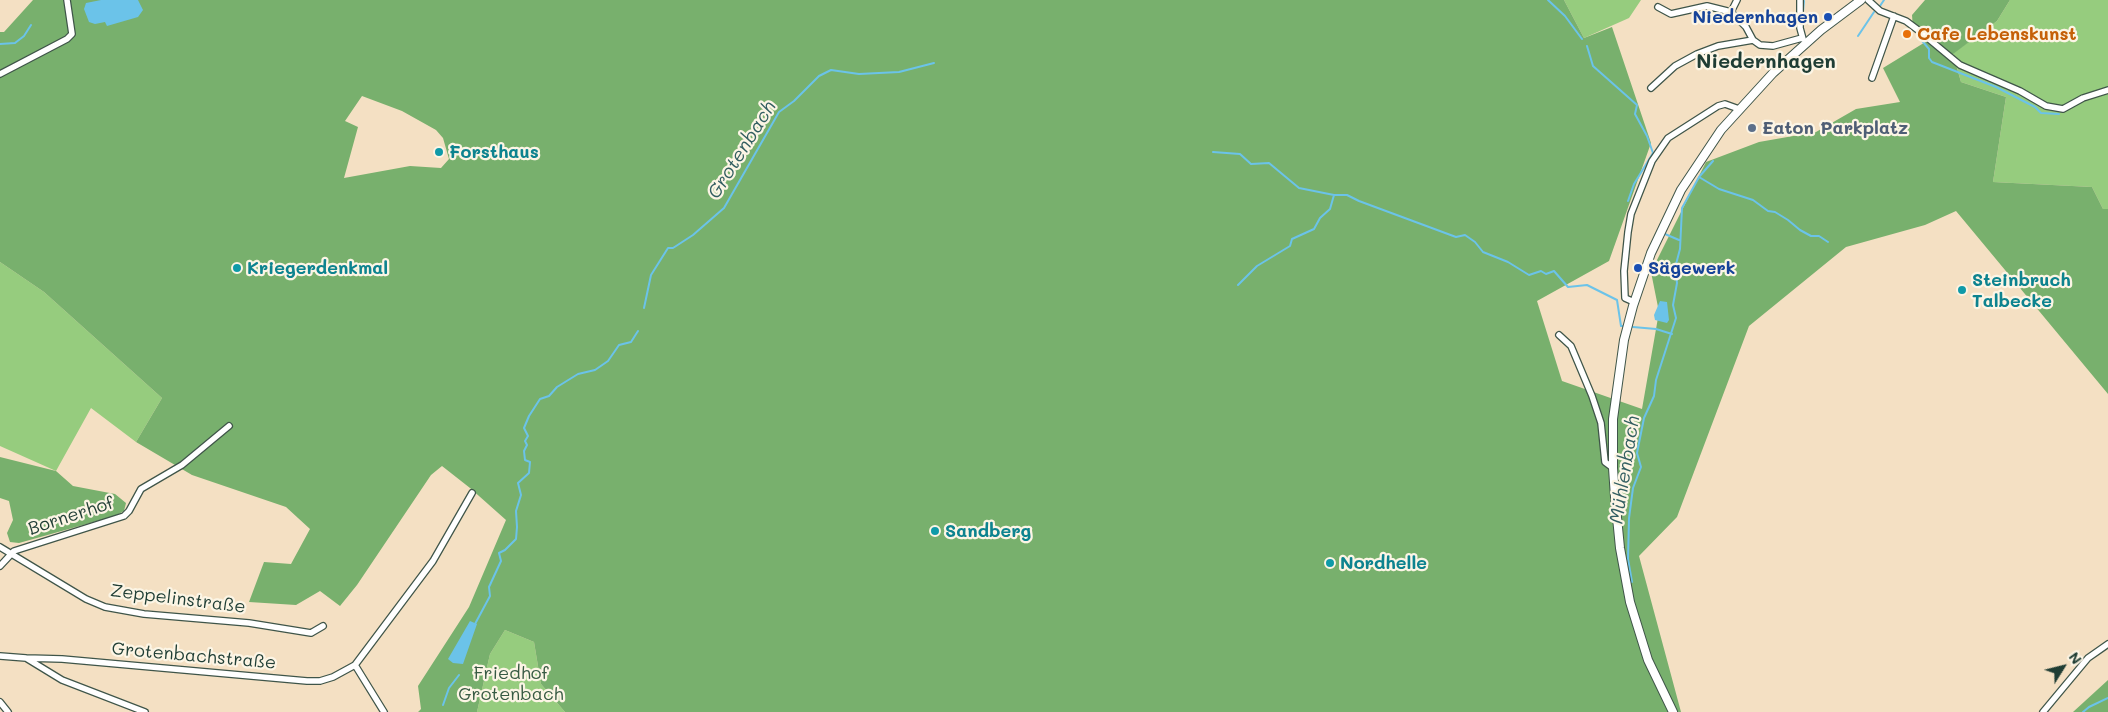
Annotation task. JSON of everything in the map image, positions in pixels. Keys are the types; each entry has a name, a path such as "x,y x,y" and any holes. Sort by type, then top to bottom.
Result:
{"main road":[{"path":"1673,712 1648,660 1630,602 1620,548 1613,468 1613,419 1624,340 1634,302 1651,253 1681,190 1721,130 1804,40 1861,0"}],"street":[{"path":"0,74 72,34 67,0"},
{"path":"1731,12 1736,0"},
{"path":"1658,7 1671,14 1707,6 1731,12 1746,27 1753,40 1766,47 1804,40 1799,9 1800,0"},
{"path":"1868,0 1880,11 1894,16 1918,30 1960,65 2020,91 2046,106 2063,109 2083,98 2108,90"},
{"path":"1872,78 1894,16"},
{"path":"1651,88 1675,66 1697,54 1718,46 1753,40"},
{"path":"1634,302 1625,298 1625,264 1628,232 1631,214 1652,161 1668,138 1718,106 1725,104 1739,109"},
{"path":"1560,335 1571,346 1592,396 1601,423 1605,462 1613,468"},
{"name":"Bornerhof","path":"0,566 10,553 124,516 129,511 141,489 182,466 229,426"},
{"name":"Grotenbachstraße","path":"0,656 62,659 307,681 320,681 333,677 355,665 434,561 472,493"},
{"name":"Bornerhof","path":"0,547 10,553"},
{"name":"Zeppelinstraße","path":"10,553 86,599 105,607 144,614 249,623 311,633 323,626"},
{"path":"2044,712 2088,658 2108,644"},
{"path":"26,658 62,680 145,712"},
{"path":"355,665 384,712"},
{"path":"0,702 8,712"}],"green space":[{"path":"33,0 1564,0 1584,38 1612,27 1651,143 1609,261 1537,301 1562,381 1642,409 1659,312 1651,272 1706,162 1759,142 1816,132 1856,109 1900,102 1883,68 1927,41 1913,29 1912,15 1925,0 2010,0 1997,21 1953,54 1961,82 2006,97 1993,182 2092,187 2103,209 2108,209 2108,394 1956,211 1925,225 1846,247 1749,326 1677,517 1639,556 1681,712 565,712 541,684 534,642 505,630 490,654 477,712 418,712 421,709 418,686 469,607 506,520 442,466 431,475 357,585 340,606 320,591 296,605 249,602 264,562 291,564 310,529 286,507 192,475 136,442 162,398 44,292 0,262 0,32 4,32","holes":["362,96 402,111 436,130 443,138 449,159 441,168 410,166 344,178 358,127 345,121"]},
{"path":"1564,0 1641,0 1629,18 1584,38"},
{"path":"2010,0 2108,0 2108,209 2103,209 2092,187 1993,182 2006,97 1961,82 1953,53 1997,21"},
{"path":"0,262 44,292 162,398 136,442 91,408 56,471 0,446"},
{"path":"0,457 56,471 73,486 115,494 126,503 124,511 115,516 19,543 10,542 7,533 13,520 9,501 0,498"},
{"name":"Friedhof Grotenbach","path":"505,630 534,642 541,684 565,712 477,712 490,654"},
{"path":"2108,680 2108,712 2073,712"}],"water":[{"path":"101,0 138,0 143,10 138,17 107,26 105,22 95,24 89,22 84,9 86,3"},
{"path":"1660,301 1667,302 1669,320 1667,323 1655,320 1654,315"},
{"path":"470,621 477,624 463,664 453,663 448,659"}],"waterway":[{"path":"1548,0 1565,16 1582,39"},
{"path":"1880,6 1884,0"},
{"path":"1803,12 1804,1"},
{"path":"1858,36 1874,12"},
{"path":"0,44 15,43 24,36 31,25"},
{"path":"1918,36 1929,49 1929,58 1932,62 1996,87 2035,107 2041,113 2059,114"},
{"path":"1587,46 1593,66 1637,105 1635,114 1647,136 1653,153 1634,184 1628,201"},
{"name":"Grotenbach","path":"644,308 651,275 668,248 673,248 693,235 724,208 779,112 794,101 819,76 831,70 859,74 899,72 934,63"},
{"path":"1213,152 1240,154 1251,164 1269,163 1299,188 1334,195 1347,195 1456,237 1465,235 1475,242 1483,252 1508,262 1529,275 1541,271 1546,274 1554,271 1568,287 1587,285 1617,300 1621,326 1623,326"},
{"name":"Mühlenbach","path":"1632,582 1628,559 1629,518 1633,488 1641,467 1637,453 1644,418 1654,396 1656,380 1676,318 1673,305 1677,283 1675,268 1680,249 1682,208 1699,177 1713,161"},
{"path":"1699,177 1719,189 1753,200 1768,211 1775,212 1788,220 1800,230 1811,236 1819,236 1828,242"},
{"path":"1238,285 1257,266 1290,246 1292,239 1314,229 1320,218 1330,209 1334,195"},
{"path":"1665,234 1679,240"},
{"path":"1633,327 1656,329 1672,334"},
{"name":"Grotenbach","path":"475,624 490,596 489,587 501,561 499,553 516,539 516,511 521,495 518,483 529,473 530,462 525,460 524,451 527,445 525,441 528,436 524,428 529,416 540,399 549,396 557,387 578,374 595,370 608,361 619,345 631,342 638,331"},
{"name":"Grotenbach","path":"443,705 449,688 459,675"},
{"path":"2083,712 2108,698"}],"place":[{"name":"Niedernhagen","path":"1828,17"},
{"name":"Cafe Lebenskunst","path":"1907,34"},
{"name":"Eaton Parkplatz","path":"1752,128"},
{"name":"Forsthaus","path":"439,152"},
{"name":"Kriegerdenkmal","path":"237,268"},
{"name":"Sägewerk","path":"1638,268"},
{"name":"Steinbruch Talbecke","path":"1962,290"},
{"name":"Sandberg","path":"935,531"},
{"name":"Nordhelle","path":"1330,563"}],"district":[{"name":"Niedernhagen","path":"1766,62"}]}
